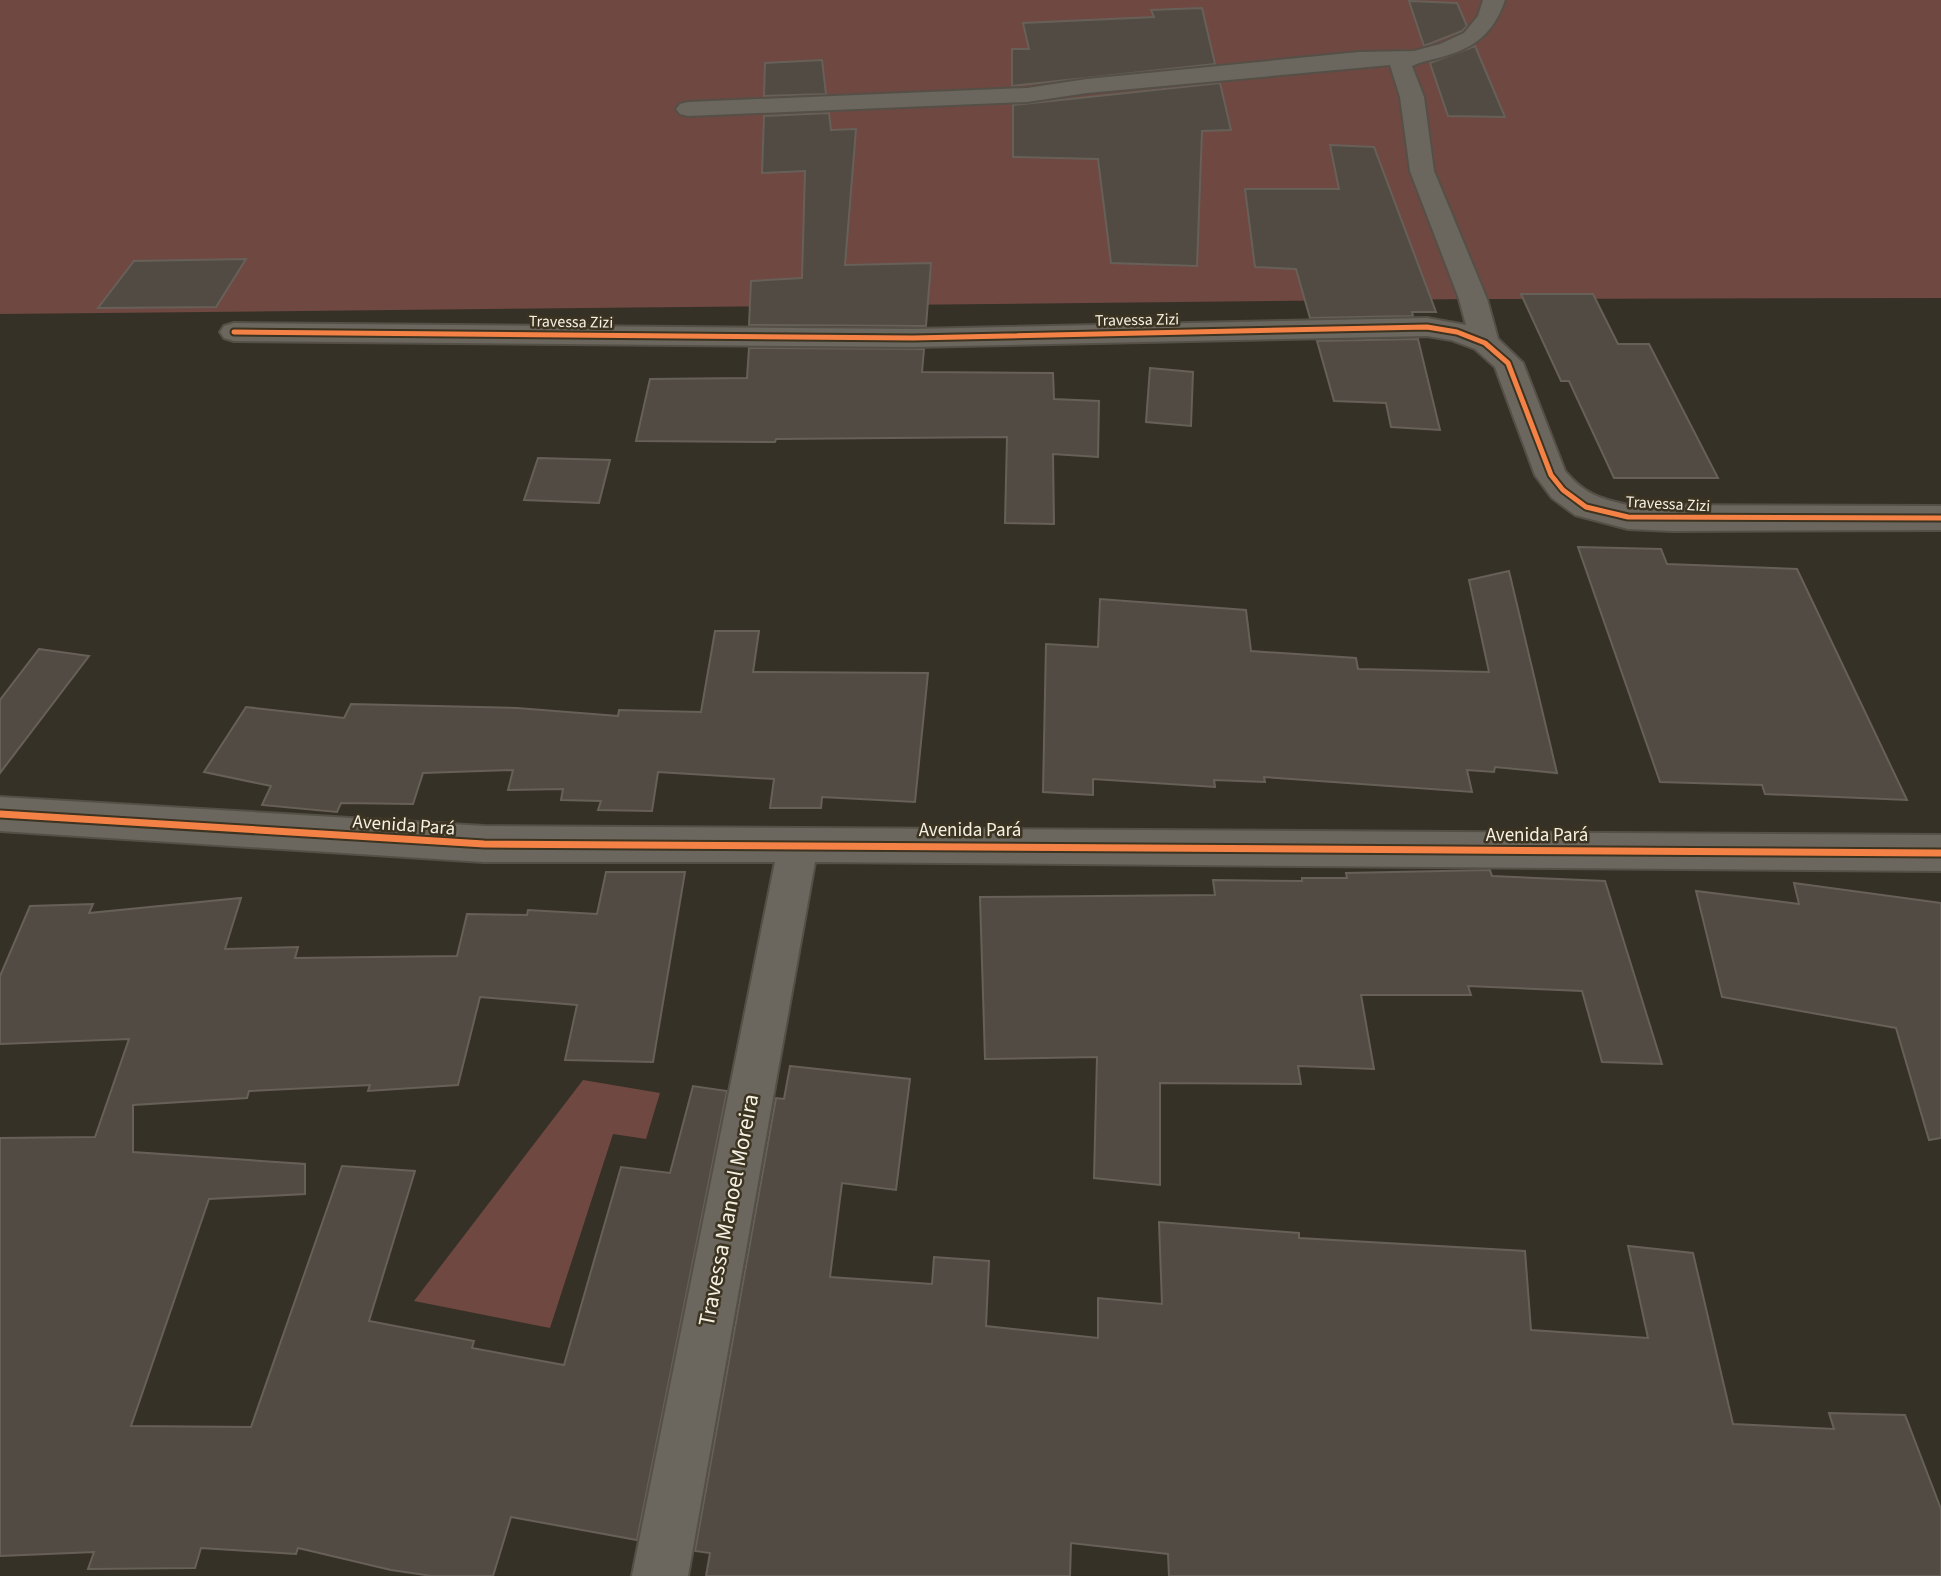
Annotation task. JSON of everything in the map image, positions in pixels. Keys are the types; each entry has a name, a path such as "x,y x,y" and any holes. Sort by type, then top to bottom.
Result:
{"street":[{"path":"1485,343 1473,299 1422,171 1412,97 1401,66 1404,60 1460,46 1469,41 1487,21 1494,0"},
{"path":"688,109 1027,95 1359,59 1413,57"},
{"name":"Travessa Zizi","path":"233,332 913,338 1427,327 1457,332 1485,343 1508,363 1551,475 1563,490 1586,507 1628,517 1673,519 1941,518"},
{"name":"Avenida Pará","path":"0,814 484,844 1941,853"},
{"name":"Travessa Manoel Moreira","path":"660,1576 798,844"}],"shaded area":[{"path":"0,0 1941,0 1941,298 1473,299 0,314"},
{"path":"583,1080 660,1093 646,1139 613,1134 550,1328 414,1301"}],"building":[{"path":"1409,1 1457,3 1467,26 1462,31 1424,46"},
{"path":"1202,8 1215,64 1012,86 1012,49 1029,49 1023,23 1154,17 1151,10"},
{"path":"1475,46 1505,117 1448,116 1430,63"},
{"path":"822,60 826,94 764,96 765,63"},
{"path":"1220,83 1231,130 1202,131 1197,266 1111,263 1098,159 1013,157 1013,105"},
{"path":"829,113 831,130 856,129 845,265 931,263 926,326 749,325 751,281 802,278 805,171 762,173 764,116"},
{"path":"1330,145 1374,147 1436,312 1412,312 1413,316 1310,318 1296,269 1255,267 1245,189 1339,189"},
{"path":"246,259 216,307 98,308 134,261"},
{"path":"1521,294 1593,294 1618,344 1649,344 1718,478 1614,478 1569,381 1561,381"},
{"path":"1418,339 1440,430 1391,427 1386,403 1334,401 1317,341"},
{"path":"749,348 924,349 922,372 1053,373 1054,399 1099,401 1098,457 1053,454 1054,524 1005,523 1007,437 776,439 775,442 636,441 650,379 747,378"},
{"path":"1150,368 1193,372 1191,426 1146,422"},
{"path":"538,458 610,460 599,503 524,500"},
{"path":"1578,547 1661,549 1667,564 1797,569 1907,800 1765,794 1762,785 1660,782"},
{"path":"1509,571 1557,773 1495,767 1494,772 1467,770 1472,792 1264,777 1265,782 1214,780 1215,787 1093,779 1093,795 1043,792 1046,644 1098,647 1100,599 1246,610 1251,651 1356,658 1358,669 1489,672 1469,580"},
{"path":"715,631 759,631 753,672 928,673 915,802 822,797 821,808 770,808 774,779 658,772 652,811 598,810 601,801 561,800 563,789 508,790 513,770 423,773 413,804 341,803 337,812 262,805 271,786 204,772 246,707 344,718 351,704 517,708 618,716 619,710 701,712"},
{"path":"39,649 89,656 0,773 0,700"},
{"path":"1490,870 1492,876 1605,881 1662,1064 1602,1062 1582,991 1468,986 1471,995 1361,995 1374,1069 1298,1066 1301,1084 1160,1083 1160,1185 1094,1178 1097,1057 985,1059 980,897 1215,895 1213,880 1302,881 1302,878 1347,878 1346,873"},
{"path":"606,872 685,872 653,1062 565,1060 577,1005 480,997 458,1085 368,1091 370,1085 249,1091 247,1098 133,1105 133,1152 305,1164 305,1194 209,1199 131,1426 251,1427 342,1166 415,1171 369,1321 474,1341 472,1348 564,1365 621,1167 670,1173 693,1086 727,1091 637,1540 511,1517 493,1576 432,1576 391,1570 298,1548 296,1554 201,1548 195,1568 88,1569 94,1552 0,1556 0,1138 95,1137 129,1039 0,1044 0,976 30,906 93,904 89,913 241,898 225,949 298,947 295,958 457,956 467,914 527,915 528,910 597,914"},
{"path":"1794,883 1941,903 1941,1138 1929,1140 1896,1028 1722,997 1696,891 1799,904"},
{"path":"790,1066 910,1079 896,1190 842,1183 830,1277 932,1284 934,1257 989,1261 986,1326 1098,1338 1098,1298 1162,1304 1159,1222 1299,1233 1299,1238 1525,1251 1531,1330 1648,1338 1628,1246 1693,1253 1733,1424 1834,1429 1829,1413 1905,1415 1941,1509 1941,1576 1169,1576 1168,1554 1071,1543 1070,1576 706,1576 710,1553 695,1551 776,1098 784,1099"}],"cycle path":[{"path":"234,332 913,338 1427,327 1457,332 1485,343 1508,363 1551,475 1563,490 1586,507 1628,517 1673,519 1941,518"},
{"path":"0,814 484,844 1941,853"}]}
